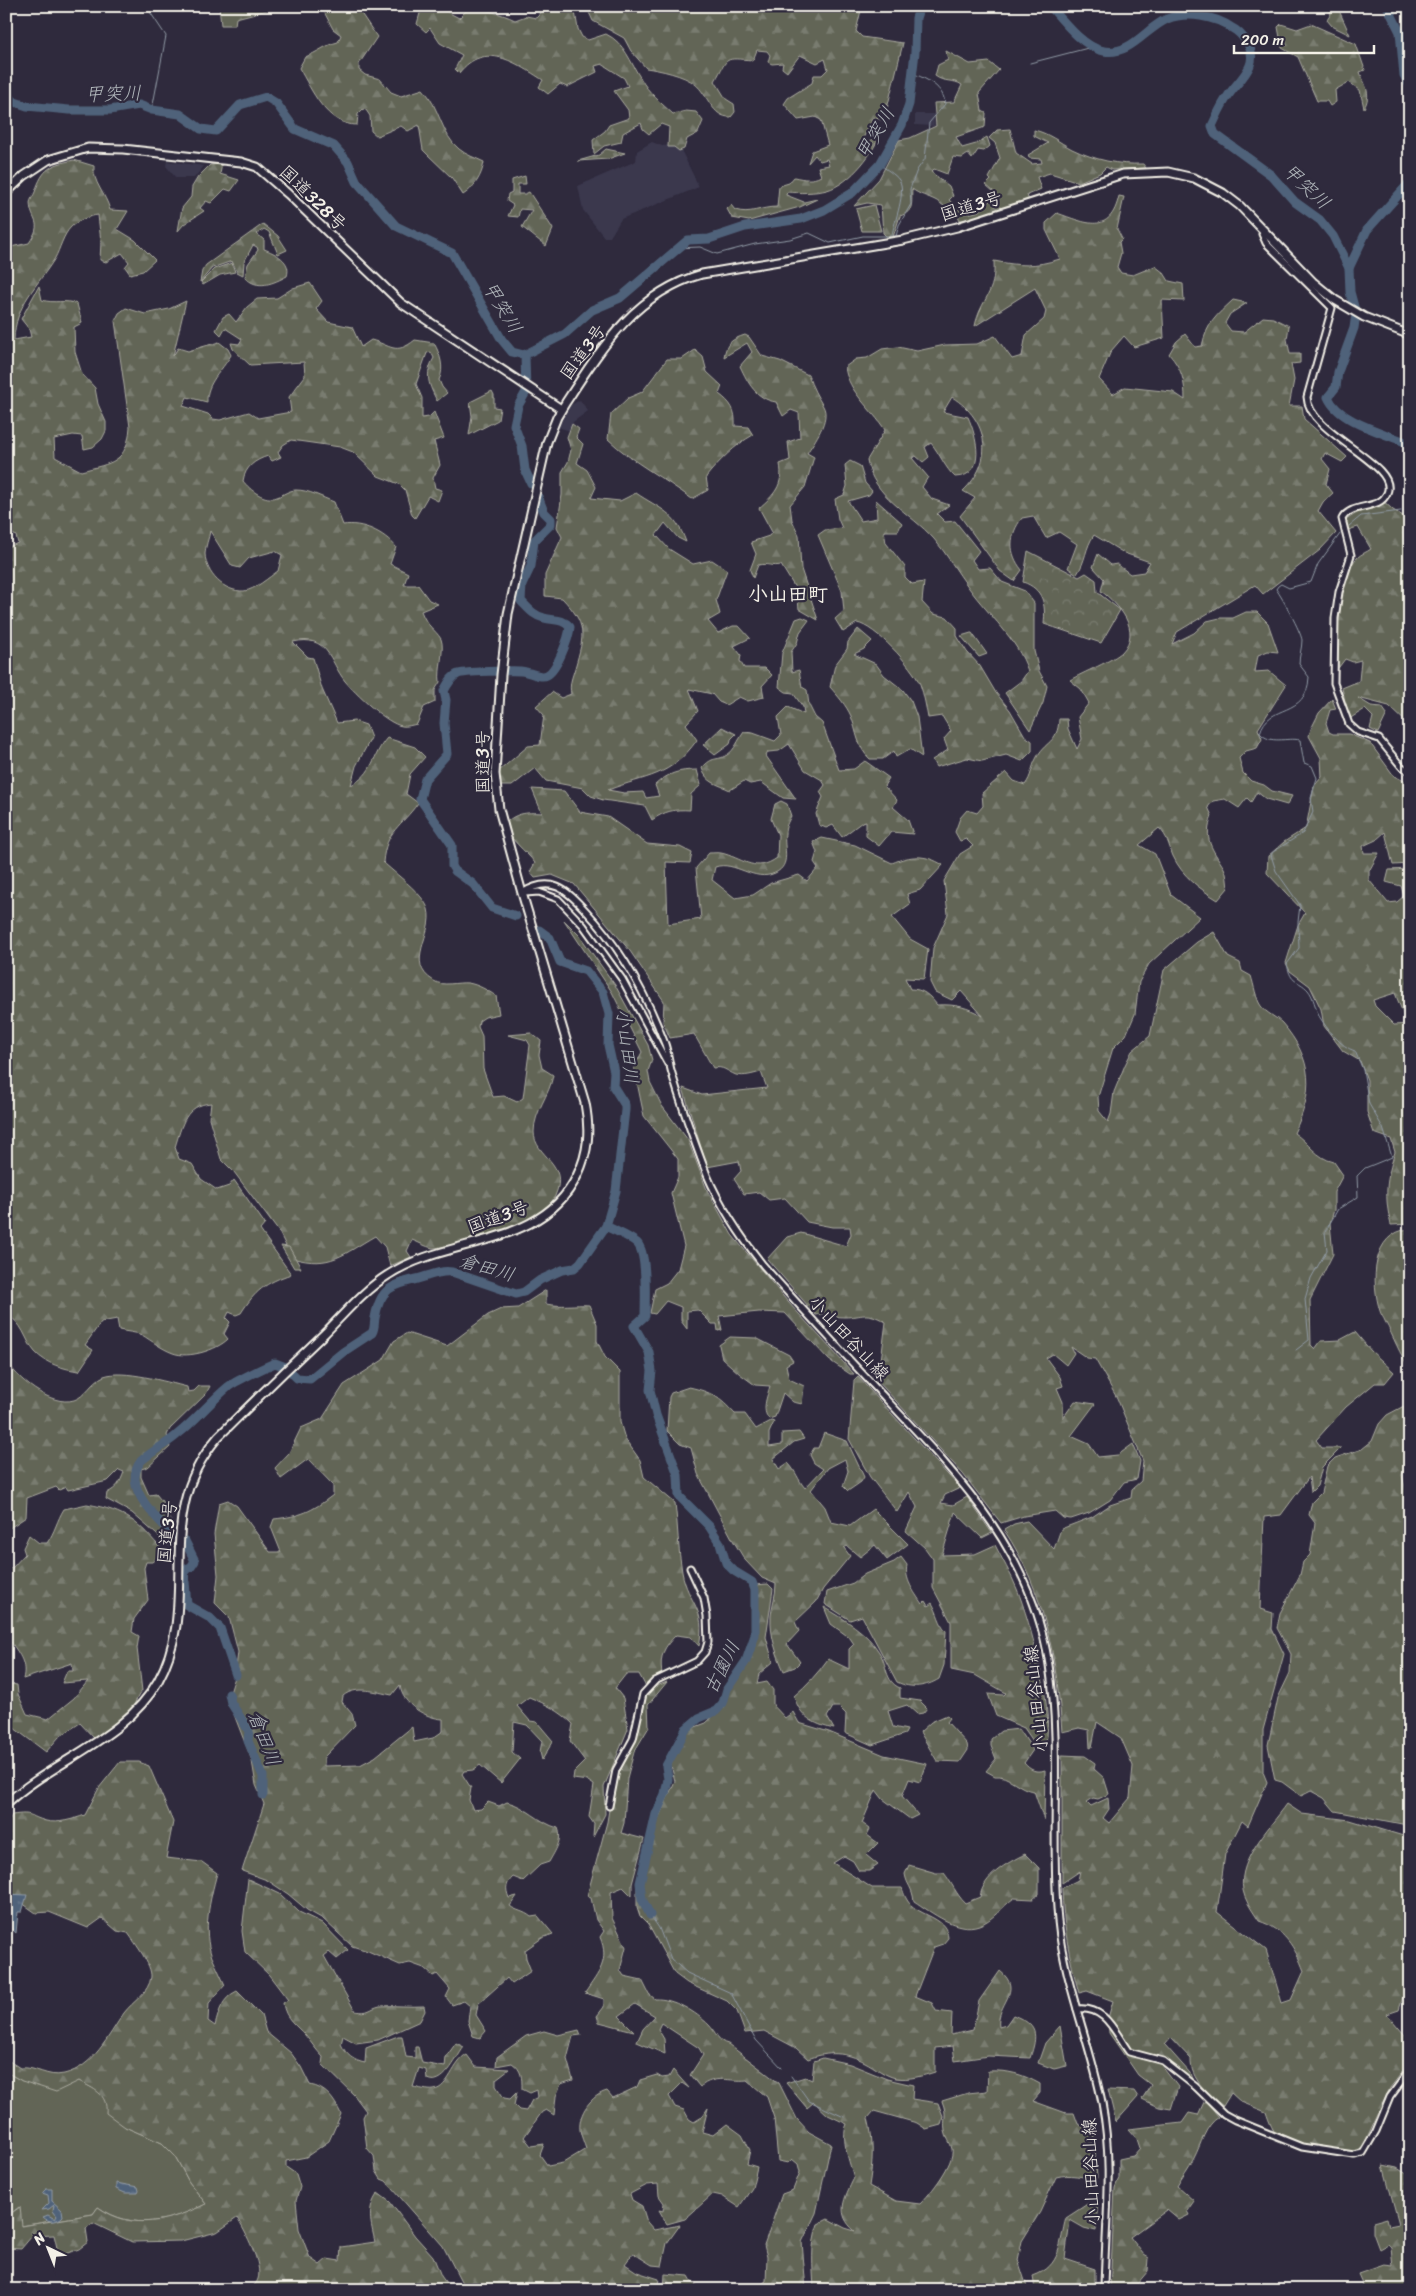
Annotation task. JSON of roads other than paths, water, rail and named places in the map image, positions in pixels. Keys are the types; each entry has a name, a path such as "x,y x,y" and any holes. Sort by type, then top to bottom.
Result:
{"highway":[{"name":"国道328号","path":"6,193 24,176 48,160 88,148 123,149 232,161 257,167 283,189 401,303 522,382 561,410"},
{"name":"国道3号","path":"6,1804 128,1717 147,1698 158,1682 169,1658 175,1632 178,1547 183,1501 200,1460 218,1437 345,1313 388,1275 414,1262 528,1225 541,1218 559,1202 576,1180 587,1147 589,1132 585,1103 522,893 499,809 495,780 501,675 508,614 547,442 561,410 632,313 665,288 702,274 945,231 1090,183 1123,174 1142,172 1180,174 1212,186 1231,198 1264,230 1306,276 1335,300 1361,316 1410,335"}],"main road":[{"path":"1264,230 1262,234 1266,243 1332,308 1307,396 1309,407 1342,441 1380,469 1389,482 1388,492 1383,500 1347,513 1342,519 1352,555 1339,592 1335,618 1333,677 1344,716 1349,724 1358,732 1379,739 1401,766 1410,772"},
{"name":"小山田谷山線","path":"522,893 533,886 556,886 569,893 593,918 616,949 643,992 666,1046 671,1070 710,1181 746,1244 769,1272 974,1496 1011,1552 1026,1583 1040,1624 1051,1676 1055,1753 1058,1920 1064,1961 1096,2078 1106,2136 1109,2209 1104,2290"},
{"name":"小山田谷山線","path":"522,893 539,892 558,899 583,925 622,979 671,1070"},
{"path":"608,1806 616,1770 633,1739 643,1694 655,1682 697,1661 705,1652 708,1642 706,1607 704,1598 690,1568"},
{"path":"1077,2009 1090,2008 1100,2013 1129,2052 1156,2058 1169,2065 1224,2114 1302,2147 1354,2155 1363,2153 1376,2131 1390,2097 1410,2070"}],"water":[{"path":"6,1894 27,1895 22,1912 18,1912 16,1933 6,1924"},
{"path":"116,2183 138,2187 139,2191 138,2193 125,2193 116,2189"},
{"path":"46,2189 52,2189 52,2201 62,2210 63,2216 56,2221 43,2217 48,2215 55,2219 57,2216 53,2211 54,2205 49,2209 42,2210 49,2203 48,2195 42,2193"}],"waterway":[{"name":"甲突川","path":"6,94 15,102 27,106 69,110 110,110 139,105 152,110 180,114 201,129 216,131 240,105 266,97 276,103 295,129 334,146 348,162 357,182 396,226 452,253 502,340 512,352 524,355 565,334 592,310 620,298 688,240 709,239 745,227 801,219 824,210 852,193 880,164 902,125 909,104 915,52 916,18 920,6"},
{"name":"甲突川","path":"1050,6 1089,45 1104,51 1122,49 1159,23 1183,15 1201,16 1217,20 1235,29 1243,37 1251,52 1250,66 1221,107 1212,126 1215,134 1271,175 1295,202 1320,220 1333,236 1349,268 1350,292 1356,314 1354,328 1338,372 1336,387 1328,397 1342,414 1352,420 1410,444"},
{"path":"1387,6 1400,32 1404,75 1410,86"},
{"path":"150,8 150,12 166,36 152,110"},
{"path":"1030,63 1092,47"},
{"path":"676,248 700,247 717,254 755,244 790,239 809,233 830,243 863,236 896,236 899,225 911,204 910,189 917,170 925,159 929,123 945,104 942,93 934,84 912,73"},
{"path":"880,164 897,178 901,185 901,199 892,235"},
{"path":"1349,268 1367,230 1410,182"},
{"name":"小山田川","path":"525,355 526,392 518,406 514,425 522,446 525,470 531,483"},
{"name":"小山田川","path":"516,916 492,908 473,884 455,871 452,866 452,845 420,799 425,779 447,754 444,723 446,700 444,691 451,679 462,673 499,671 521,671 544,676 555,667 565,646 570,627 561,621 540,617 521,601 522,585 531,566 534,541 551,524 551,519 544,512 537,494"},
{"path":"1349,526 1361,516 1401,511"},
{"path":"1296,1350 1309,1340 1305,1299 1311,1278 1327,1250 1325,1232 1338,1209 1358,1197 1357,1176 1365,1168 1392,1157 1383,1128 1369,1104 1363,1070 1355,1051 1345,1046 1330,1032 1319,1016 1308,990 1295,981 1289,971 1287,964 1299,948 1298,922 1300,905 1276,871 1271,855 1303,833 1313,812 1311,798 1317,778 1312,766 1304,763 1300,740 1274,740 1264,737 1260,733 1264,723 1271,717 1295,705 1302,699 1307,690 1309,677 1299,664 1301,636 1291,614 1276,589 1281,584 1289,588 1311,582 1318,564 1340,534"},
{"name":"倉田川","path":"293,1374 297,1378 310,1379 343,1352 372,1333 380,1300 394,1286 434,1274 452,1272 516,1294 524,1292 540,1280 562,1270 574,1268 580,1263 606,1226 616,1191 625,1110 625,1105 613,1086 614,1072 608,1045 609,1014 603,992 586,971 560,962 550,938 539,930"},
{"name":"古園川","path":"606,1226 637,1243 641,1249 645,1278 645,1316 634,1326 649,1352 652,1371 650,1390 656,1415 678,1475 679,1496 709,1526 720,1543 726,1563 734,1571 752,1582 755,1590 755,1635 746,1661 727,1689 723,1703 716,1711 699,1718 686,1729 666,1766 668,1779 665,1794 656,1814 640,1883 642,1899 650,1915"},
{"name":"倉田川","path":"173,1535 150,1510 136,1487 136,1470 141,1461 185,1429 231,1385 275,1363 283,1366"},
{"name":"倉田川","path":"185,1541 195,1561 191,1567 184,1570 187,1605 210,1618 220,1628 236,1675"},
{"name":"倉田川","path":"229,1694 231,1703 249,1731 248,1741 263,1776 263,1795"},
{"path":"650,1915 659,1928 671,1959 687,1973 731,1993 756,2040 782,2068"},
{"path":"791,2076 809,2101 844,2117"}],"district":[{"name":"小山田町","path":"788,594"}]}
